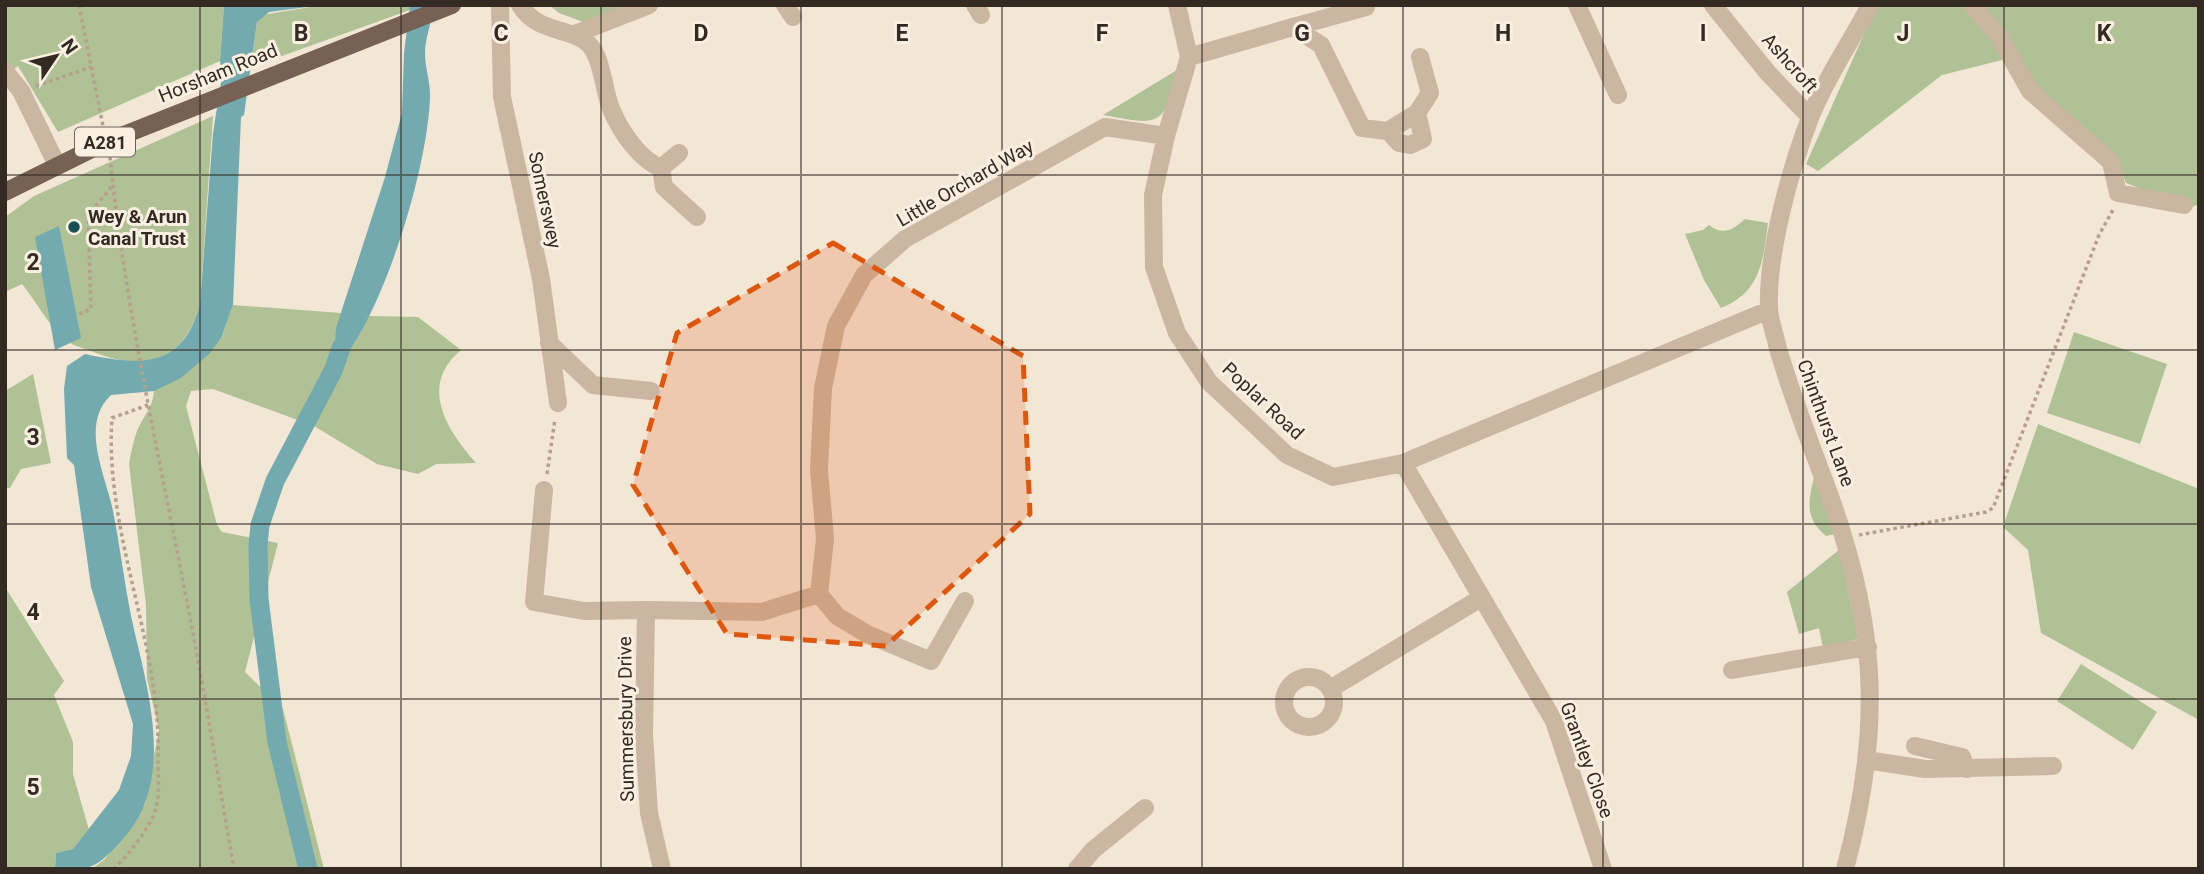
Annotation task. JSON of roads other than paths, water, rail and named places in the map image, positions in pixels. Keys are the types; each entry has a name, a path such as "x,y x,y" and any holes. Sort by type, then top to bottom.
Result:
{"main road":[{"name":"Horsham Road","path":"5,192 57,164 108,149 208,100 447,7"}],"street":[{"name":"Somerswey","path":"500,5 502,97 541,279 558,403"},
{"path":"520,5 526,14 550,30 575,33 649,5"},
{"name":"Poplar Road","path":"1177,5 1189,57 1166,136 1153,195 1154,267 1177,332 1209,382 1287,455 1333,477 1403,463 1769,310"},
{"path":"1577,5 1618,95"},
{"name":"Ashcroft","path":"1713,5 1768,73 1810,117"},
{"name":"Chinthurst Lane","path":"1845,869 1862,808 1867,760 1868,647 1863,605 1843,538 1788,387 1769,310 1774,240 1810,117 1870,5"},
{"path":"1972,5 1999,36 2030,91 2111,162 2119,193 2184,205"},
{"path":"1189,57 1366,7"},
{"path":"1293,27 1321,45 1362,128 1388,131 1417,113 1430,93 1420,57"},
{"path":"575,33 595,51 612,112 646,162 661,168"},
{"path":"5,71 21,91 57,164"},
{"path":"5,102 21,91"},
{"path":"1388,131 1399,143 1410,145 1423,139 1417,113"},
{"name":"Little Orchard Way","path":"819,594 825,538 819,470 823,388 836,326 864,275 905,239 1105,127 1166,136"},
{"path":"661,168 680,153"},
{"path":"661,168 664,187 697,217"},
{"path":"549,343 593,385 652,391"},
{"name":"Grantley Close","path":"1403,463 1554,722 1603,869"},
{"name":"Summersbury Drive","path":"544,490 534,602 584,611 762,612 819,594"},
{"path":"819,594 837,616 867,634 931,661 965,601"},
{"path":"1330,689 1480,598"},
{"name":"Summersbury Drive","path":"646,610 644,734 649,813 662,869"},
{"path":"1732,670 1868,647"},
{"path":"1915,746 1962,757 1967,769"},
{"path":"1867,760 1925,769 2053,766"},
{"path":"1077,869 1093,850 1145,808"}],"water":[{"path":"224,5 322,5 269,12 257,22 244,115 241,117 233,305 221,338 209,354 181,378 154,391 111,395 102,407 97,421 97,451 113,511 131,616 150,701 154,760 150,788 140,815 123,839 94,865 79,869 55,869 56,853 73,849 119,790 131,756 133,724 91,587 74,465 67,458 64,389 67,366 85,354 142,361 157,358 171,352 183,341 192,325 200,304 213,133 222,76 220,61"},
{"path":"410,5 435,5 425,47 430,95 421,161 400,241 385,281 369,317 351,348 333,371 336,328 385,177 402,113 404,53"},
{"path":"59,226 81,338 55,350 35,237"}],"waterway":[{"path":"308,869 277,742 259,599 258,545 260,525 275,481 333,371 341,348"}],"place":[{"name":"Wey & Arun Canal Trust","path":"74,227"}]}
